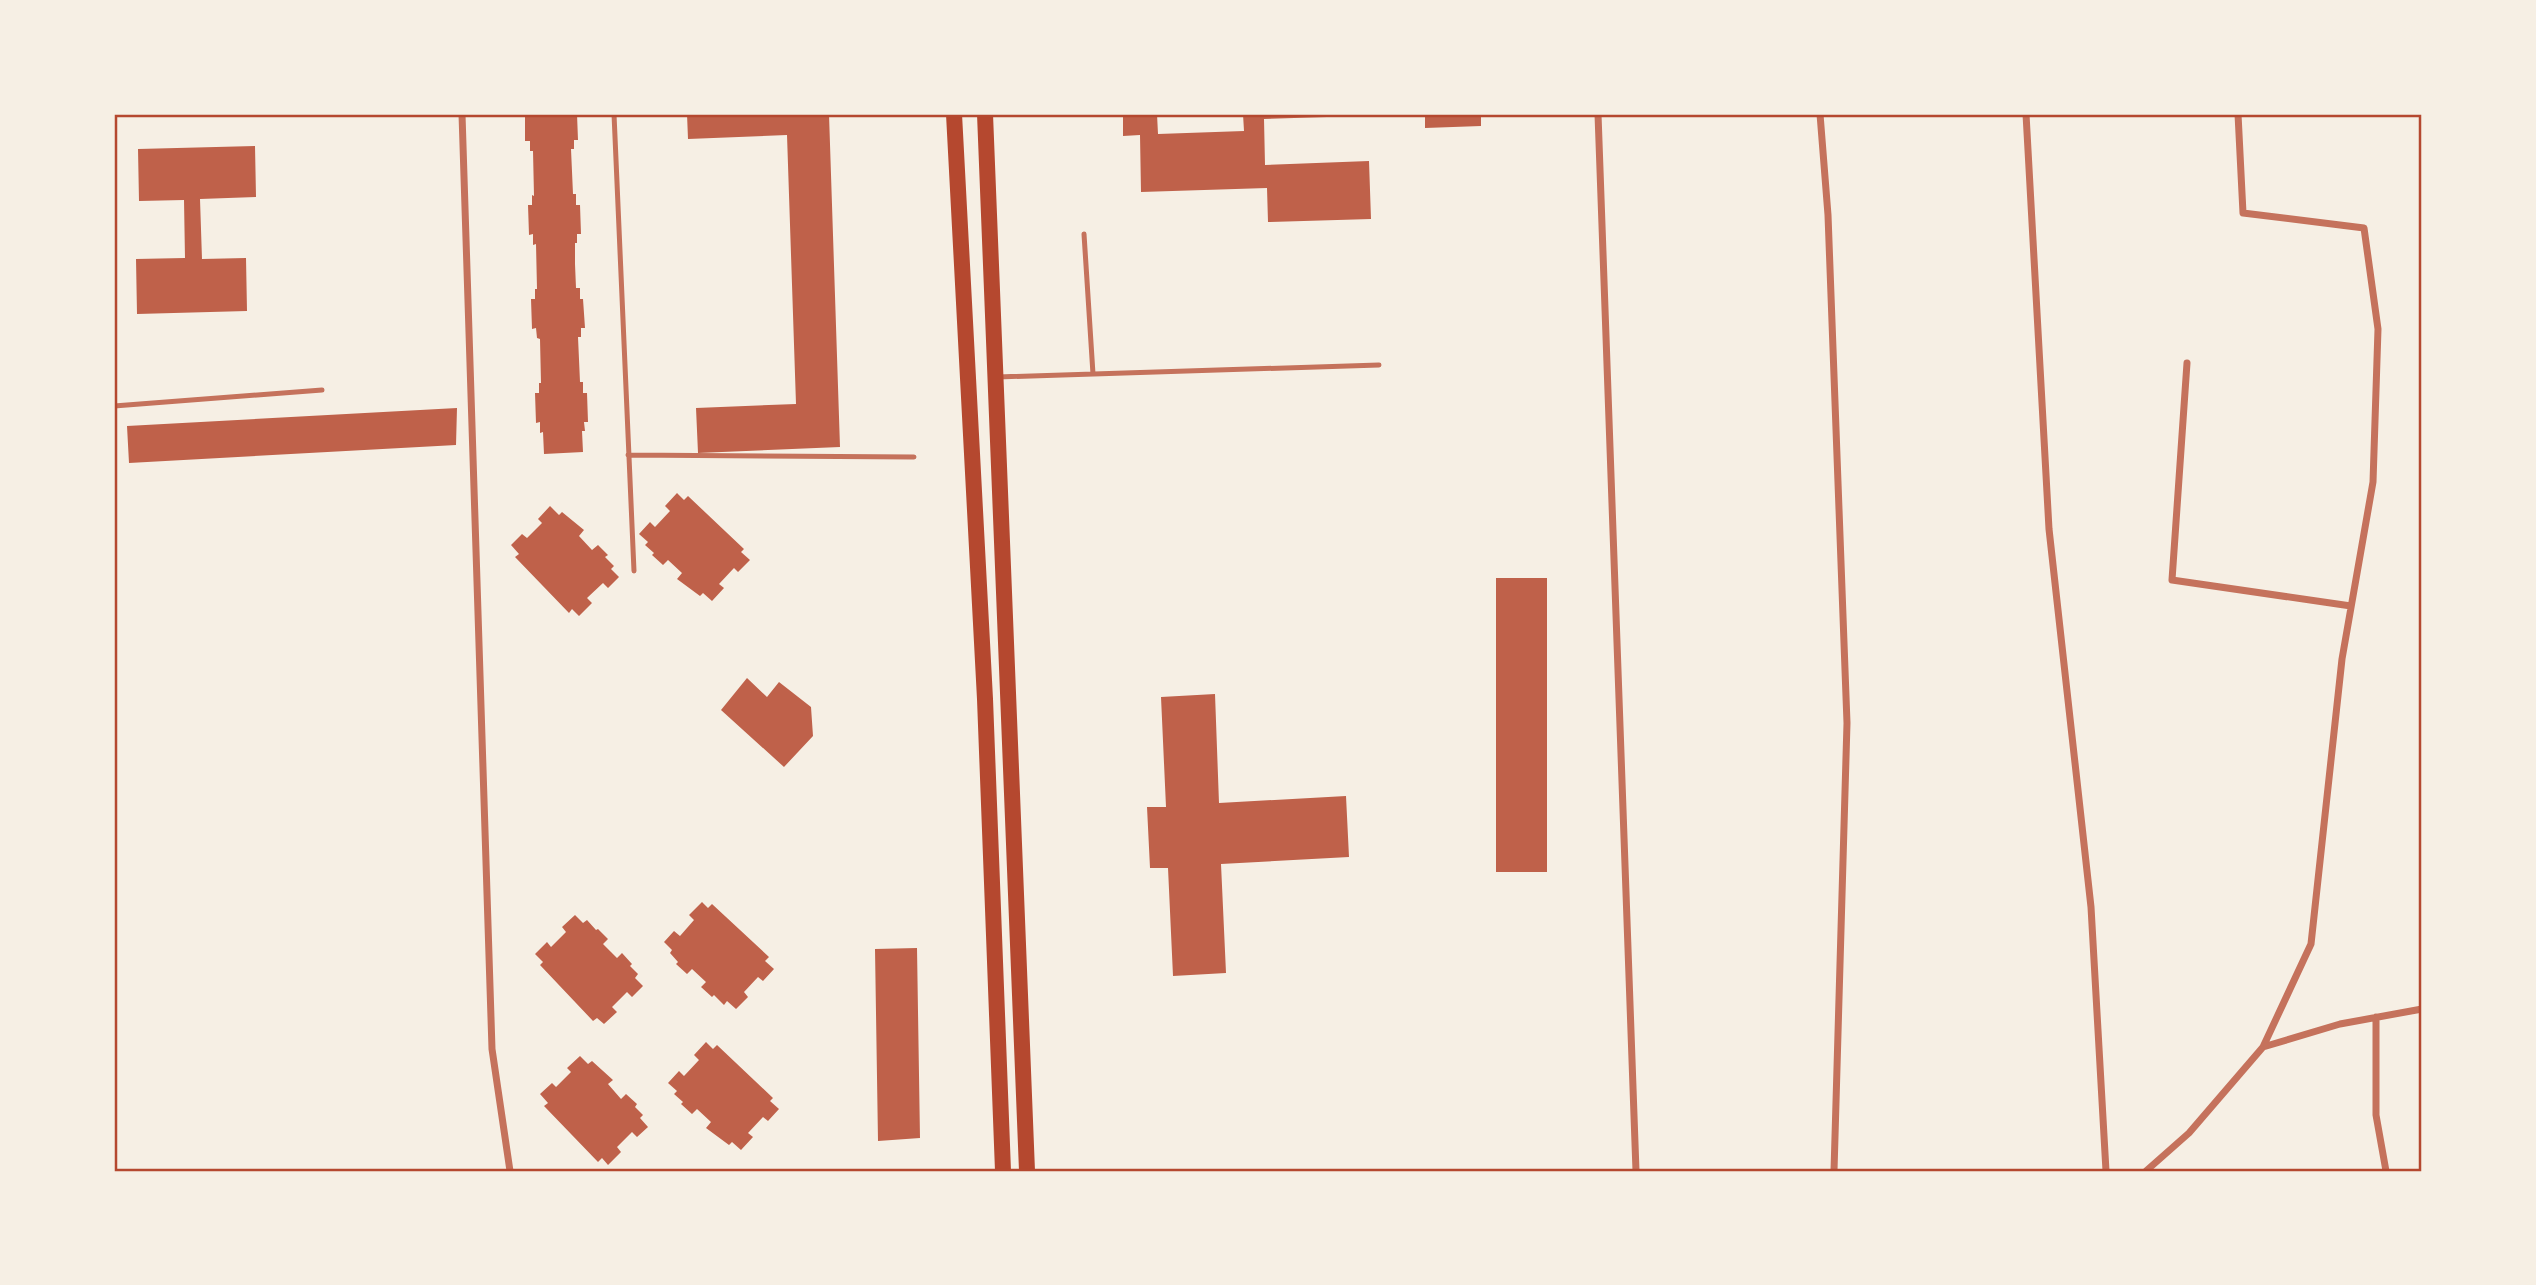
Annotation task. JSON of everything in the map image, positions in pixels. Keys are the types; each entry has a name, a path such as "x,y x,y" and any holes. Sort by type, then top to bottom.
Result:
{"main road":[{"path":"954,114 985,699 1003,1171"},
{"path":"985,114 1027,1171"}],"street":[{"path":"462,114 492,1049 510,1171"},
{"path":"1598,114 1636,1171"},
{"path":"1820,114 1828,215 1847,723 1834,1171"},
{"path":"2026,114 2049,529 2091,907 2106,1171"},
{"path":"2146,1171 2189,1133 2263,1047 2311,944 2343,659 2373,482 2378,329 2364,228 2243,213 2238,114"},
{"path":"2187,363 2172,580 2351,606"},
{"path":"2263,1047 2340,1024 2422,1009"},
{"path":"2376,1017 2376,1115 2386,1171"}],"lane":[{"path":"614,114 634,571"},
{"path":"1084,234 1093,374"},
{"path":"995,377 1379,365"},
{"path":"114,406 322,390"},
{"path":"628,455 914,457"}],"building":[{"path":"525,114 577,114 578,140 574,140 574,149 571,149 573,194 576,194 576,205 580,205 581,234 577,234 575,243 576,288 580,288 580,299 583,299 585,328 581,328 581,337 578,337 580,382 583,382 583,393 587,393 588,422 584,422 585,431 582,431 583,452 544,454 543,432 540,433 540,422 536,423 535,393 539,393 541,383 540,339 537,338 536,328 532,329 531,299 535,299 537,289 536,244 533,245 533,234 529,235 528,205 532,205 532,195 534,196 533,151 530,151 530,141 525,141"},
{"path":"687,114 829,114 840,447 698,453 696,408 796,404 787,135 688,139"},
{"path":"1123,114 1157,114 1158,134 1244,131 1243,114 1359,114 1264,119 1265,165 1369,161 1371,219 1268,222 1267,188 1141,192 1140,135 1123,136"},
{"path":"1425,114 1481,114 1481,126 1425,128"},
{"path":"255,146 256,197 200,199 202,259 246,258 247,311 137,314 136,259 185,258 184,200 139,201 138,149"},
{"path":"457,408 456,445 129,463 127,426"},
{"path":"677,493 684,500 688,496 744,549 741,552 750,560 738,572 734,568 719,584 724,588 712,601 703,593 700,596 677,579 682,573 668,560 663,565 652,555 654,553 645,545 648,542 639,534 650,522 655,527 670,511 665,506"},
{"path":"550,506 559,515 562,512 584,530 579,536 592,550 598,545 608,555 605,557 614,566 611,569 619,577 608,588 603,583 587,598 592,603 579,616 572,609 569,613 515,557 519,554 511,545 522,534 527,538 542,523 538,519"},
{"path":"1496,578 1547,578 1547,872 1496,872"},
{"path":"747,678 767,697 779,682 811,707 813,736 784,767 721,710"},
{"path":"1215,694 1219,803 1346,796 1349,857 1221,864 1226,973 1173,976 1168,868 1150,868 1147,807 1166,807 1161,697"},
{"path":"702,902 708,908 712,904 769,957 765,961 774,969 763,981 758,977 744,992 748,997 736,1009 727,1001 724,1005 701,987 706,982 692,969 687,974 676,964 678,962 670,953 672,950 664,942 674,931 680,936 694,920 689,915"},
{"path":"575,915 583,923 587,920 608,939 603,944 617,958 622,953 632,964 630,966 638,974 635,978 643,986 632,997 627,992 612,1007 617,1012 604,1024 597,1018 593,1021 540,965 543,962 535,954 547,942 551,947 566,932 562,927"},
{"path":"917,948 920,1138 878,1141 875,949"},
{"path":"706,1042 713,1049 717,1045 773,1098 770,1101 779,1109 768,1121 763,1117 748,1133 753,1137 741,1150 732,1142 729,1145 706,1128 711,1122 697,1109 692,1114 681,1104 683,1102 674,1094 677,1091 668,1083 679,1071 684,1076 699,1060 694,1055"},
{"path":"580,1056 588,1064 592,1061 613,1080 608,1084 621,1099 626,1094 637,1104 635,1107 643,1115 640,1118 648,1127 637,1137 632,1132 617,1147 621,1152 608,1165 602,1158 598,1162 544,1106 548,1103 540,1094 552,1083 556,1087 571,1072 567,1068"}]}
